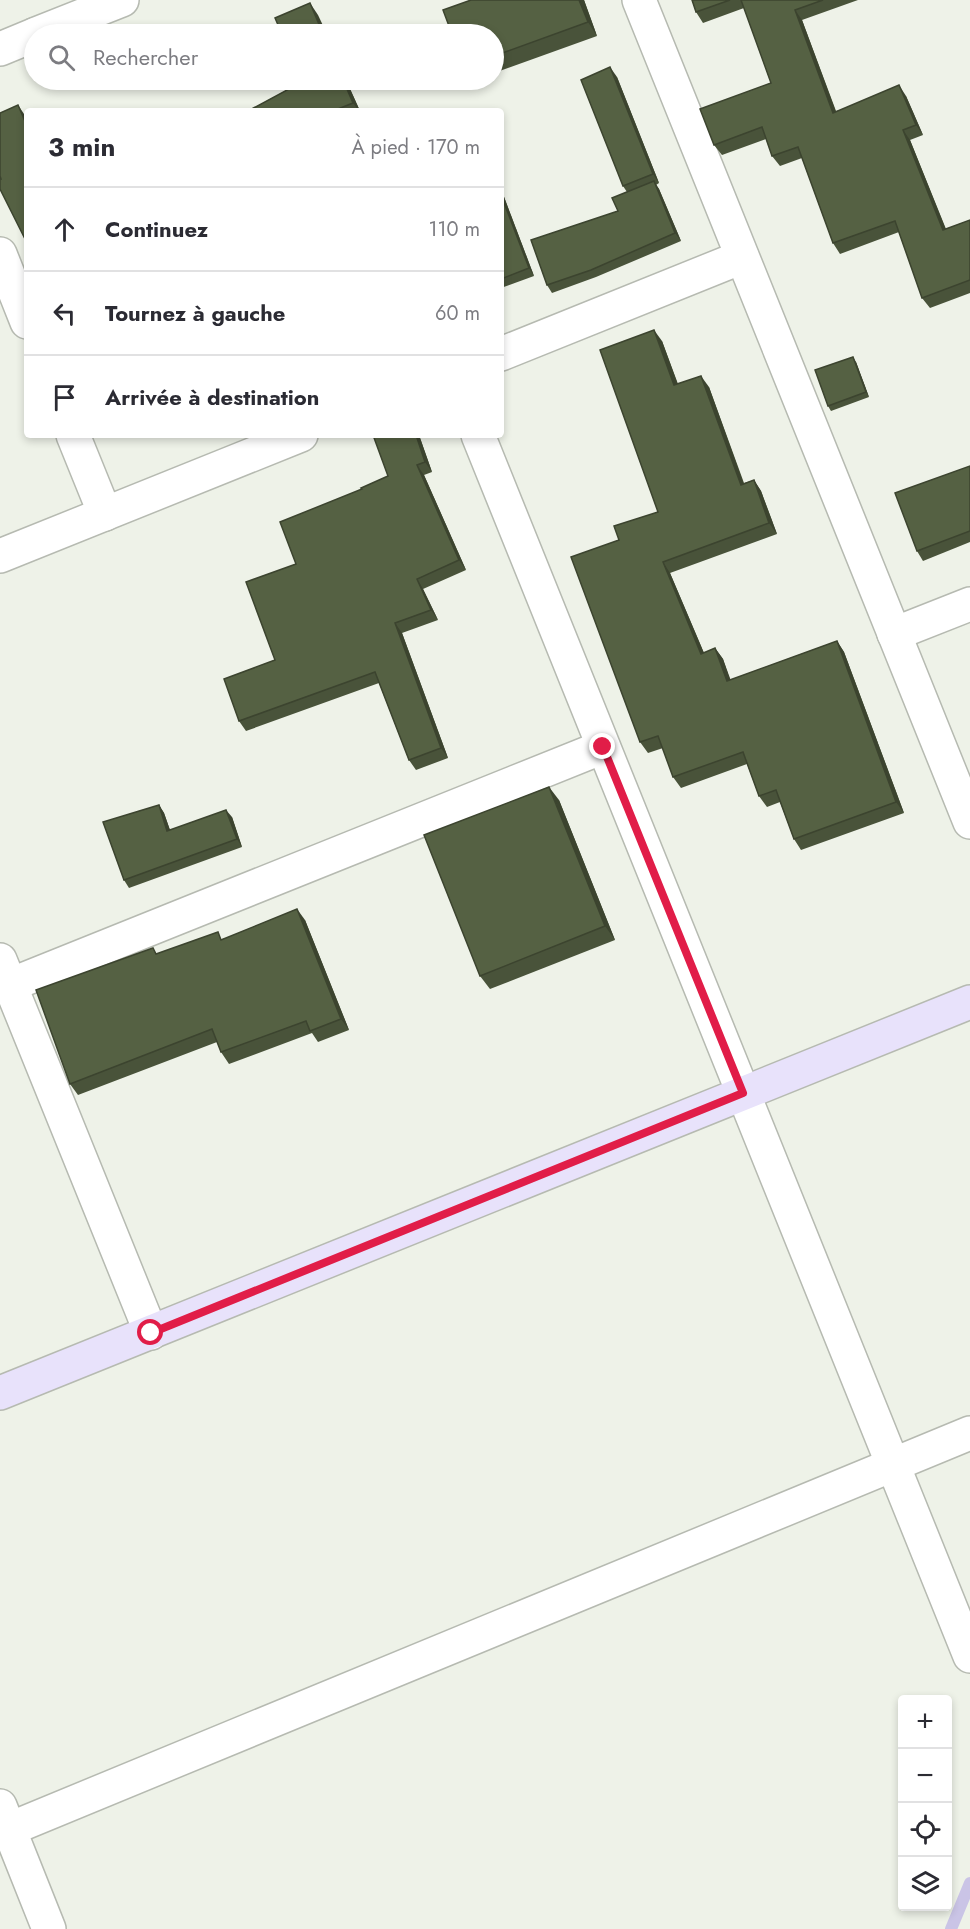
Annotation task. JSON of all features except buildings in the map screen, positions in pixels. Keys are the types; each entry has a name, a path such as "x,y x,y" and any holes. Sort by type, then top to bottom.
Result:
{"main road":[{"path":"0,1393 970,1002"}],"street":[{"path":"62,24 122,0"},
{"path":"639,0 970,822"},
{"path":"0,49 24,39"},
{"path":"0,255 24,315"},
{"path":"504,353 742,257"},
{"path":"74,438 105,514"},
{"path":"0,556 294,438"},
{"path":"479,438 970,1656"},
{"path":"894,634 970,604"},
{"path":"151,1333 5,973 603,747"},
{"path":"50,1929 3,1822 970,1433"}],"waterway":[{"path":"951,1929 970,1883"}],"route":[{"path":"151,1333 743,1093 603,747"}]}
